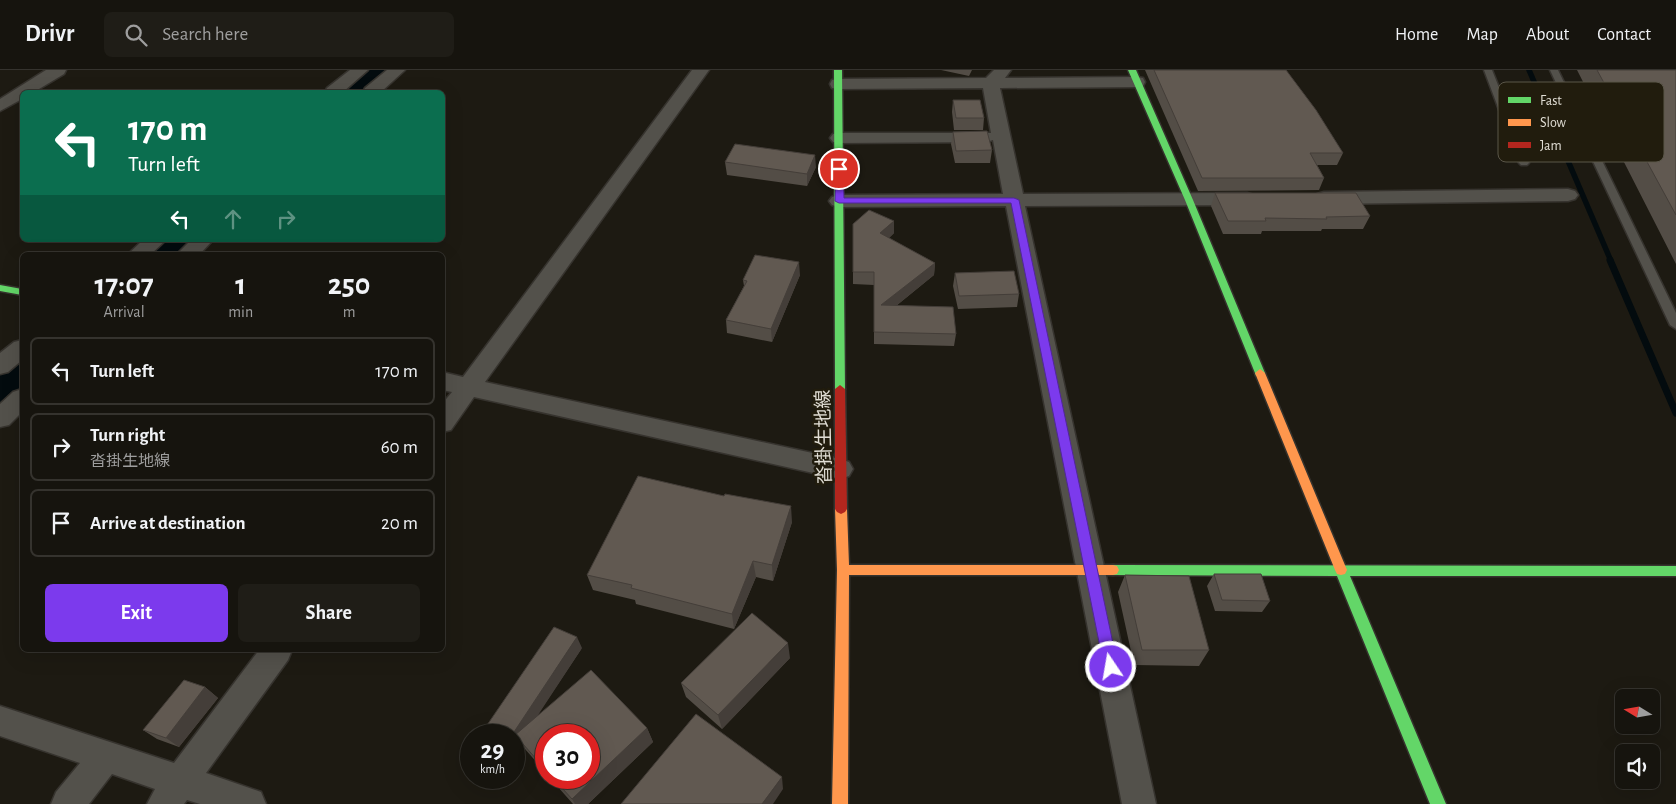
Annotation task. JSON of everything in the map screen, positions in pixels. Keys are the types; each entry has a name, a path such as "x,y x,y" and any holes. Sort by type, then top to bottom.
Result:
{"street":[{"path":"26,90 58,70"},
{"path":"335,90 360,70"},
{"path":"373,90 397,70"},
{"path":"445,419 701,70"},
{"path":"990,83 1003,70"},
{"path":"838,77 990,83 1134,76 1189,200 1438,804"},
{"name":"沓掛生地線","path":"838,77 840,469 843,570 840,804"},
{"path":"990,83 1139,804"},
{"path":"0,106 20,94"},
{"path":"839,138 1001,138"},
{"path":"1309,198 1568,195"},
{"path":"839,201 1269,199"},
{"path":"142,252 154,242"},
{"path":"189,252 201,242"},
{"path":"0,288 20,292"},
{"path":"0,366 20,350"},
{"path":"445,382 840,469"},
{"path":"0,418 20,400"},
{"path":"843,570 1676,571"},
{"path":"172,793 276,652"},
{"path":"0,721 105,756 172,793 249,804"},
{"path":"68,804 105,756"}],"lane":[{"path":"1488,70 1498,96"},
{"path":"1554,70 1560,82"},
{"path":"1598,162 1676,325"}],"building":[{"path":"1154,70 1286,70 1316,110 1343,153 1310,153 1324,178 1202,178"},
{"path":"1597,70 1676,70 1676,215 1647,162 1664,162 1664,82 1604,82"},
{"path":"953,100 980,100 984,118 956,118"},
{"path":"987,131 992,150 956,151 953,132"},
{"path":"735,144 815,155 807,174 725,162"},
{"path":"1215,193 1356,193 1370,216 1326,217 1327,219 1265,218 1266,221 1228,221"},
{"path":"869,210 894,221 880,233 935,263 881,305 953,307 956,334 874,332 874,272 853,272 853,224"},
{"path":"755,255 799,262 771,329 726,320 747,281 743,280"},
{"path":"1014,271 1019,294 959,296 955,273"},
{"path":"638,476 724,496 725,494 791,506 772,565 753,561 732,614 631,588 632,585 587,575"},
{"path":"1214,574 1261,574 1270,601 1222,600"},
{"path":"1125,575 1189,576 1209,650 1142,650"},
{"path":"752,613 788,643 718,715 681,683"},
{"path":"554,627 577,637 519,724 488,724"},
{"path":"591,670 647,728 600,772 600,724 535,724 535,758 525,746 525,726"},
{"path":"184,680 205,687 166,738 143,730"},
{"path":"696,714 782,777 762,804 621,804"},
{"path":"563,789 583,789 572,799"}],"waterway":[{"path":"355,90 380,70"},
{"path":"1529,70 1534,82"},
{"path":"1568,162 1611,261"},
{"path":"163,252 175,242"},
{"path":"1610,260 1676,413"},
{"path":"0,390 20,373"}],"traffic: fast":[{"path":"838,70 840,389"},
{"path":"1132,70 1189,200 1260,373"},
{"path":"0,288 20,292"},
{"path":"1113,570 1676,571"},
{"path":"1341,570 1438,804"}],"traffic: slow":[{"path":"1260,373 1341,570"},
{"path":"840,804 843,570 841,509"},
{"path":"843,570 1113,570"}],"traffic: jam":[{"path":"840,389 841,509"}],"route":[{"path":"839,169 839,201 1014,200 1111,667"}]}
